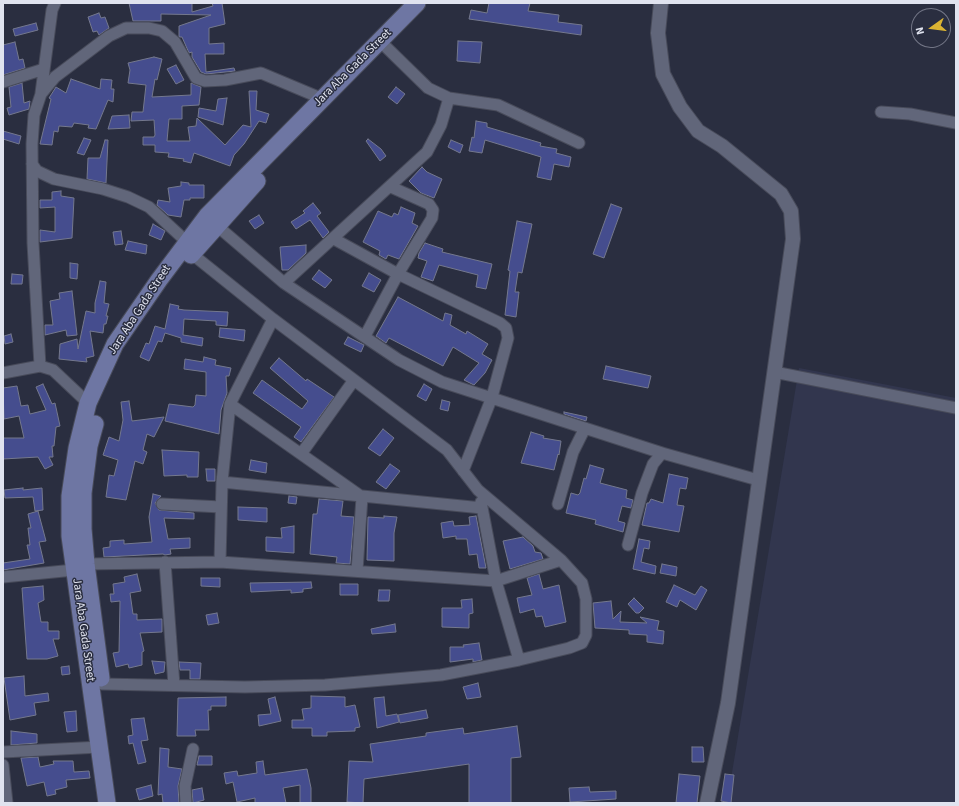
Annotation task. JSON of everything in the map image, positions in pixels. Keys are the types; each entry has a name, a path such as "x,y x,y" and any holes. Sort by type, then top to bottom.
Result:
{"main road":[{"name":"Jara Aba Gada Street","path":"107,803 80,567 84,494 89,446 99,405 120,357 172,277 207,216 417,3"},
{"name":"Jara Aba Gada Street","path":"115,803 102,684 80,567 70,536 70,496 76,448 88,404 115,344 159,280 189,248 216,225 384,45 428,3"}],"street":[{"path":"40,366 38,307 33,243 32,164 34,115 41,94 52,10 55,3"},
{"path":"662,3 658,32 663,74 680,107 698,131 722,146 781,194 791,211 793,239 758,480 728,704 707,803"},
{"path":"41,94 55,77 109,36 126,28 149,28 162,31 175,42 196,78 205,81 225,80 261,73 322,99"},
{"path":"384,45 428,88 449,98 498,105 579,143"},
{"path":"3,82 44,70"},
{"path":"284,283 391,187 427,152 441,125 449,98"},
{"path":"881,112 910,114 956,123"},
{"path":"32,164 37,171 54,179 103,189 128,197 149,207 189,248 273,319 447,450 478,490 561,560 582,583 586,599 586,635 582,644 519,660 441,675 325,685 245,686 102,684"},
{"path":"365,336 398,274 432,218 433,210 428,204 391,187"},
{"path":"216,225 284,283 399,360 442,382 662,453 758,480"},
{"path":"334,239 398,274 500,323 506,328 508,338 492,397 463,471"},
{"path":"220,562 222,482 230,404 273,319"},
{"path":"3,373 40,366 53,370 88,404"},
{"path":"774,372 956,408"},
{"path":"301,454 354,380"},
{"path":"230,404 362,497"},
{"path":"558,504 573,452 585,428"},
{"path":"628,545 642,493 653,464 662,453"},
{"path":"222,482 482,508"},
{"path":"478,490 496,581 519,660"},
{"path":"357,571 362,497"},
{"path":"162,504 221,508"},
{"path":"3,577 80,567 165,562 220,562 496,581 561,560"},
{"path":"165,562 174,685"},
{"path":"3,752 100,747"},
{"path":"186,803 185,786 193,749"},
{"path":"3,765 7,803"}],"shaded area":[{"path":"799,368 956,398 956,803 727,803"}],"building":[{"path":"129,3 192,3 192,12 213,6 212,3 222,3 225,24 209,28 209,44 224,43 224,54 205,54 206,72 234,68 235,71 206,74 201,72 192,57 192,52 189,53 182,37 179,37 179,26 211,15 161,14 161,21 133,21"},
{"path":"489,3 530,3 528,11 559,15 558,22 582,25 581,35 469,19 471,10 487,13"},
{"path":"99,13 101,18 105,17 109,28 99,35 97,31 93,32 88,17"},
{"path":"36,23 38,30 15,36 13,29"},
{"path":"458,41 482,42 480,63 457,61"},
{"path":"15,42 19,60 23,59 25,68 3,75 3,45"},
{"path":"154,57 162,59 157,80 155,79 152,97 191,95 191,83 201,87 199,105 182,106 182,119 169,119 167,141 190,141 188,127 196,126 197,118 225,145 243,125 251,127 249,91 257,91 256,110 269,114 266,123 259,121 244,144 234,155 230,166 194,153 191,163 183,161 184,159 168,157 169,153 155,152 155,145 143,145 143,137 154,137 155,135 154,120 131,121 132,112 143,112 146,85 128,83 130,70 128,63"},
{"path":"176,65 184,80 176,84 167,69"},
{"path":"71,79 100,89 101,79 112,80 111,89 114,89 113,102 108,100 96,129 88,128 89,125 74,123 72,127 59,126 58,132 54,131 52,145 40,144 51,99 49,98 56,87 66,93"},
{"path":"22,83 24,103 30,101 29,109 9,115 7,108 11,107 9,87"},
{"path":"396,87 405,94 397,104 388,97"},
{"path":"227,98 223,125 198,117 199,108 216,111 218,99"},
{"path":"129,115 130,128 108,129 112,116"},
{"path":"476,121 487,123 487,127 541,143 540,146 557,149 556,153 571,157 569,167 554,164 551,180 537,177 541,157 485,140 482,153 469,151 472,137 474,138"},
{"path":"3,131 21,136 19,144 3,139"},
{"path":"84,138 91,140 84,155 77,153"},
{"path":"368,139 381,149 386,156 380,161 366,141"},
{"path":"105,140 108,140 106,183 87,179 88,158 100,158"},
{"path":"451,140 463,145 460,153 448,147"},
{"path":"422,167 427,172 442,179 434,198 421,193 409,181"},
{"path":"181,182 189,183 189,185 204,185 204,198 190,198 190,200 184,200 181,217 168,215 157,205 158,200 170,202 168,188 181,186"},
{"path":"61,191 61,196 74,198 72,238 40,242 40,230 55,232 55,207 40,208 40,200 52,200 52,192"},
{"path":"313,203 321,213 317,216 329,232 323,238 310,220 296,229 291,222 305,213 303,211"},
{"path":"611,204 622,208 604,258 593,254"},
{"path":"401,207 415,213 412,223 418,226 399,259 388,255 386,259 379,255 380,251 363,242 378,211 392,217 394,213 398,215"},
{"path":"259,215 264,223 255,229 249,221"},
{"path":"517,221 532,224 522,273 518,272 515,292 519,292 516,317 505,315 510,271 508,270"},
{"path":"153,224 165,231 161,240 149,235"},
{"path":"121,231 123,244 115,245 113,232"},
{"path":"128,241 147,245 146,254 125,250"},
{"path":"425,243 443,249 442,252 492,264 486,289 476,287 478,275 439,265 433,281 421,277 427,261 418,258 419,253"},
{"path":"306,245 306,253 288,270 282,270 280,247"},
{"path":"70,263 78,264 77,279 70,278"},
{"path":"319,270 332,280 325,288 312,279"},
{"path":"369,273 381,280 374,292 362,286"},
{"path":"12,274 23,275 22,284 11,284"},
{"path":"100,281 106,282 104,303 109,304 106,316 108,316 106,324 104,324 103,333 90,331 94,356 86,358 87,362 59,359 60,344 77,339 78,349 86,311 95,313 95,303"},
{"path":"72,291 77,335 67,336 66,330 45,335 45,325 53,325 50,301 60,299 59,293"},
{"path":"398,297 443,321 445,313 452,315 450,325 466,334 467,331 488,344 482,354 492,360 485,373 474,385 464,380 479,363 453,347 443,366 389,338 386,343 376,336"},
{"path":"170,304 179,306 178,309 184,310 228,312 227,326 216,325 216,321 184,319 183,335 203,338 202,346 181,342 181,338 165,333 162,342 158,341 149,361 140,357 146,343 149,344 155,326 165,329"},
{"path":"220,328 245,330 244,341 219,337"},
{"path":"11,334 13,342 5,344 4,336"},
{"path":"348,337 364,345 361,352 344,344"},
{"path":"204,357 216,360 215,365 231,368 229,376 226,376 227,393 221,410 219,434 165,421 169,404 193,407 195,405 196,395 206,396 206,372 184,369 185,359 203,362"},
{"path":"279,358 306,381 307,379 334,397 301,442 294,437 301,427 253,393 262,380 302,409 308,401 270,368"},
{"path":"606,366 651,376 648,388 603,379"},
{"path":"43,384 52,404 55,403 60,426 56,427 54,446 52,446 53,457 49,457 53,465 45,469 38,457 3,459 3,438 24,438 19,416 4,419 3,388 17,386 21,406 28,405 30,414 46,410 36,387"},
{"path":"424,384 432,389 426,401 417,396"},
{"path":"442,400 450,402 448,411 440,409"},
{"path":"129,401 132,421 164,417 154,437 147,434 143,450 147,452 143,464 135,461 126,500 106,497 109,475 114,476 118,460 103,455 109,437 119,441 123,420 121,402"},
{"path":"564,412 587,417 586,421 564,414"},
{"path":"383,429 394,438 380,456 368,448"},
{"path":"531,432 544,436 543,438 561,441 559,455 558,454 554,470 521,463"},
{"path":"162,450 199,452 198,477 187,477 187,475 164,476"},
{"path":"251,460 267,463 266,473 249,470"},
{"path":"390,464 400,471 386,489 376,482"},
{"path":"590,465 604,469 600,483 627,490 626,498 633,500 631,508 622,506 618,521 625,523 623,532 595,524 596,520 566,513 571,493 578,495 580,493 584,478 586,479"},
{"path":"206,469 215,469 215,481 207,481"},
{"path":"669,474 688,478 686,489 680,488 677,505 684,506 679,532 642,525 647,503 649,503 651,499 663,503"},
{"path":"23,488 23,490 42,488 43,510 35,511 33,497 5,498 4,490"},
{"path":"153,494 161,496 155,503 159,510 194,513 194,519 164,518 168,539 190,538 190,548 170,549 171,554 165,555 104,557 103,548 110,547 110,541 124,540 124,544 152,542 149,517"},
{"path":"289,496 297,497 296,504 288,503"},
{"path":"319,499 343,501 341,516 354,517 350,564 336,563 337,557 310,554 313,514 317,514"},
{"path":"238,507 267,508 267,522 238,520"},
{"path":"38,511 46,541 39,542 44,563 3,570 3,563 30,559 27,545 30,545 28,528 31,528 28,514"},
{"path":"384,516 397,517 394,533 394,561 367,560 368,517 384,518"},
{"path":"476,516 486,568 479,568 477,554 469,555 467,539 456,539 456,536 443,538 441,523 453,521 454,526 470,525 469,517"},
{"path":"294,526 294,553 266,551 266,537 282,538 281,528"},
{"path":"523,537 533,546 535,552 541,553 543,559 510,569 503,541"},
{"path":"639,539 650,541 649,549 644,548 641,562 656,566 655,574 633,569"},
{"path":"662,564 677,567 676,576 660,573"},
{"path":"137,574 141,591 130,593 133,614 137,614 137,620 162,619 162,632 140,633 144,651 142,652 142,665 129,668 128,664 116,667 113,653 119,652 120,601 111,602 110,594 114,594 113,584 125,582 124,577"},
{"path":"539,574 543,589 559,585 566,622 545,627 542,616 536,617 534,609 520,613 517,598 532,595 527,578"},
{"path":"201,578 220,578 220,587 201,586"},
{"path":"311,582 312,588 303,589 303,592 291,593 291,590 251,592 250,583"},
{"path":"340,584 358,584 358,595 340,595"},
{"path":"674,585 695,595 701,586 707,590 696,610 680,600 677,607 666,602"},
{"path":"43,586 44,600 38,603 41,622 48,622 48,631 59,631 59,639 53,639 58,656 47,659 27,659 22,588"},
{"path":"379,590 390,590 389,601 378,601"},
{"path":"634,598 644,608 639,613 636,613 628,604"},
{"path":"472,599 473,613 469,614 469,628 442,627 442,608 462,608 461,600"},
{"path":"611,601 613,619 621,611 620,622 647,623 640,617 659,621 657,630 664,631 663,644 647,642 647,635 629,634 629,630 595,628 593,603"},
{"path":"217,613 219,623 208,625 206,615"},
{"path":"395,624 396,632 372,634 371,629"},
{"path":"479,643 482,660 473,662 473,659 450,662 450,647 464,647 463,645"},
{"path":"152,661 165,662 164,672 155,674"},
{"path":"179,662 201,663 200,679 190,679 190,670 180,670"},
{"path":"69,666 70,674 62,675 61,667"},
{"path":"24,676 25,696 48,693 49,701 34,703 36,715 10,720 4,678"},
{"path":"478,683 481,697 467,699 463,687"},
{"path":"311,696 345,697 345,707 355,705 360,727 355,728 355,731 327,732 327,736 312,736 312,728 292,728 292,720 304,720 302,709 311,708"},
{"path":"226,697 226,706 211,706 211,710 208,710 209,730 195,730 196,736 177,736 178,698"},
{"path":"275,697 281,721 259,726 258,715 271,714 268,699"},
{"path":"384,697 386,716 397,714 399,722 377,728 374,698"},
{"path":"426,710 428,718 400,723 398,715"},
{"path":"76,711 77,731 67,732 64,712"},
{"path":"144,718 148,740 141,741 146,762 138,764 133,743 129,744 128,736 133,735 131,719"},
{"path":"517,726 521,757 511,758 511,803 469,803 469,764 364,779 363,803 347,802 349,761 373,762 370,744 426,736 426,733 463,728 464,734"},
{"path":"11,731 37,734 37,743 11,745"},
{"path":"692,747 703,747 704,762 692,762"},
{"path":"160,748 169,749 168,767 182,769 178,786 179,803 163,803 162,794 158,795"},
{"path":"199,756 212,756 212,765 197,765"},
{"path":"38,757 40,767 54,764 53,761 73,761 74,772 89,771 90,778 66,780 67,787 55,790 56,794 47,796 44,782 27,786 21,758"},
{"path":"263,761 265,775 307,769 311,788 311,803 300,803 300,785 283,788 286,803 255,803 255,798 237,802 233,782 226,784 224,773 237,771 238,776 257,773 256,762"},
{"path":"679,774 700,776 697,803 676,803"},
{"path":"725,774 734,775 731,803 721,801"},
{"path":"151,785 153,796 139,800 136,789"},
{"path":"589,787 590,792 616,791 616,799 570,802 569,788"},
{"path":"202,788 204,800 193,803 192,790"}]}
